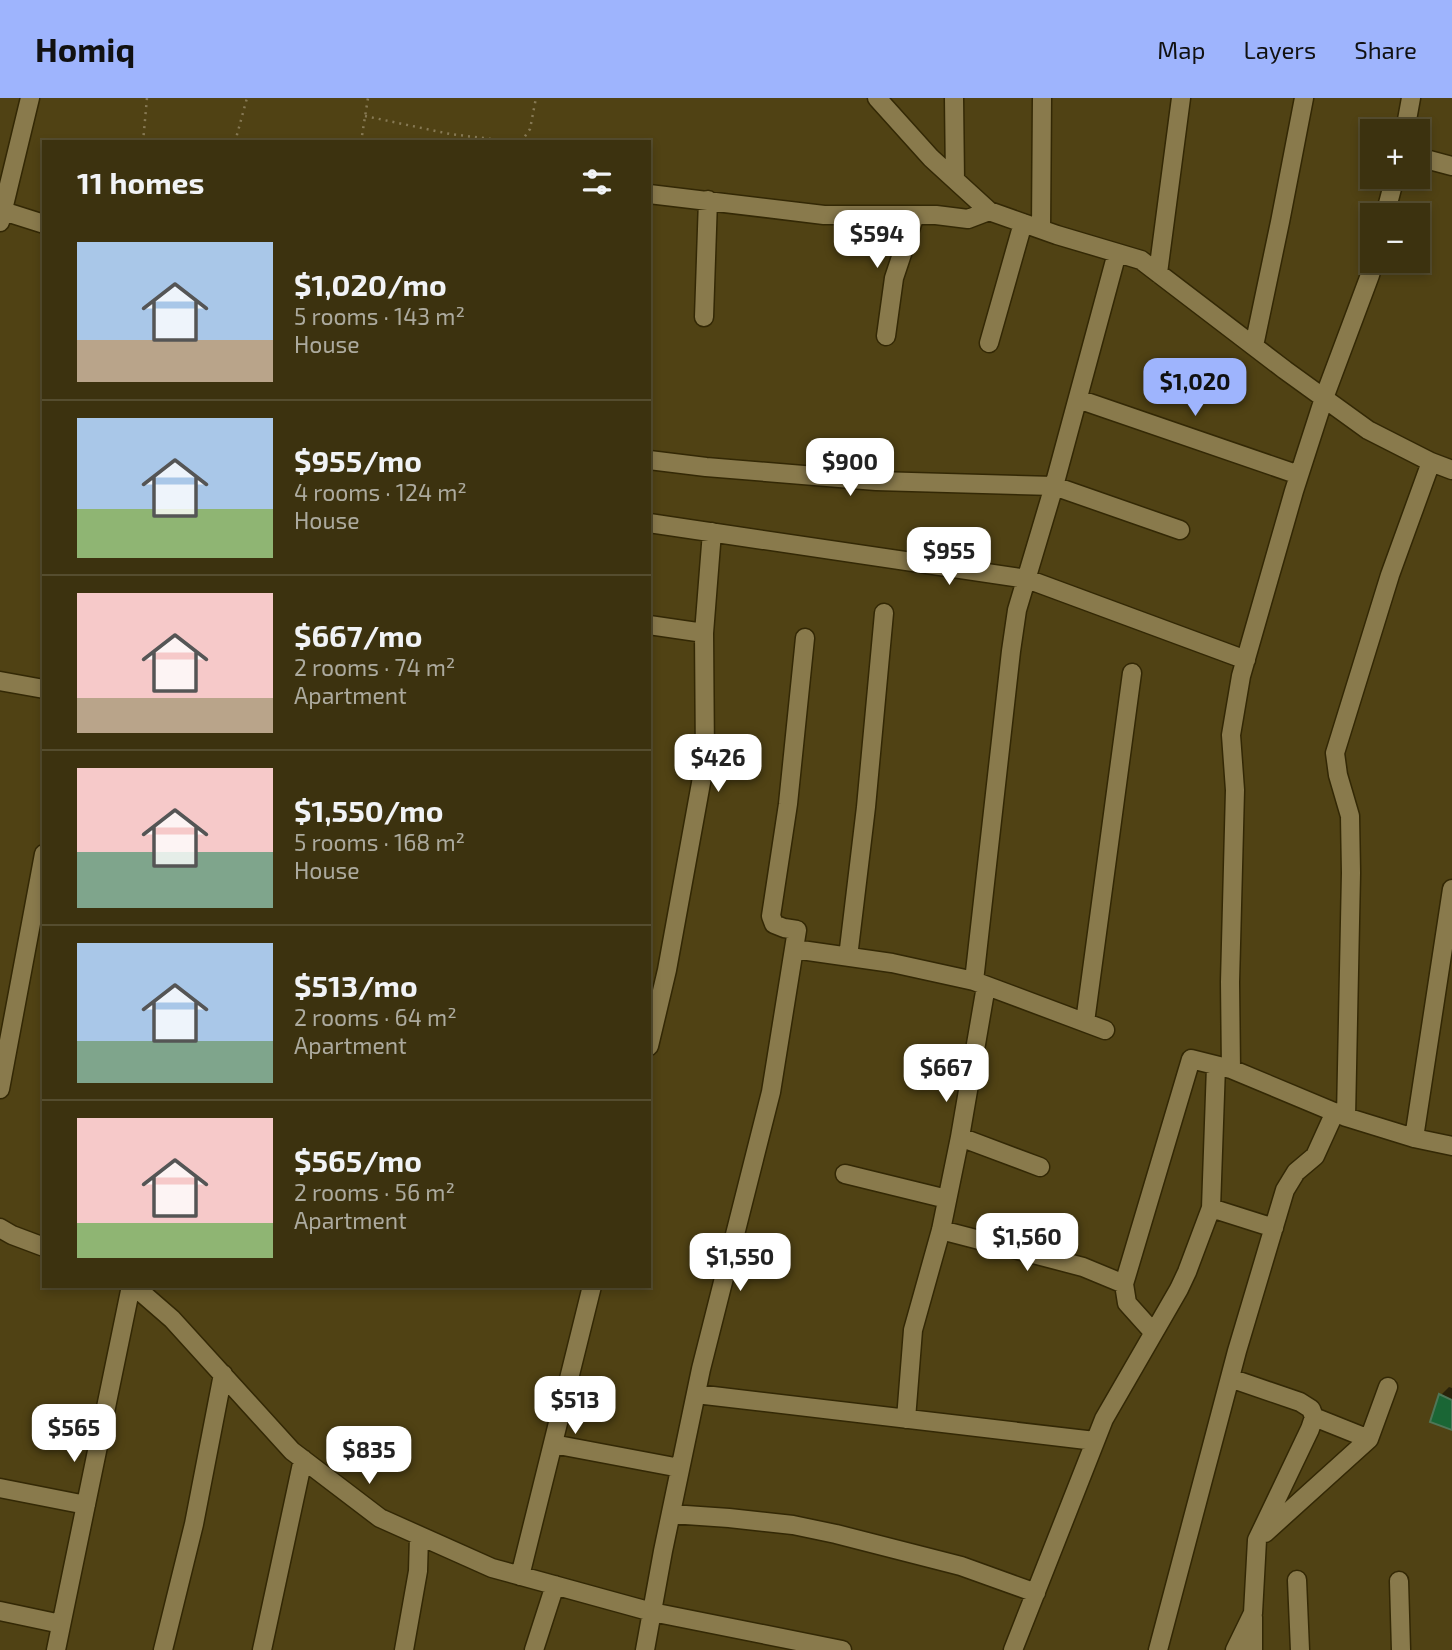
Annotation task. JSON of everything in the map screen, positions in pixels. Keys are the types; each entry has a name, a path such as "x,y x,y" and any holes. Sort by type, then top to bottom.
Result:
{"street":[{"path":"30,98 1,217 42,224"},
{"path":"877,98 931,158 989,211 1140,260 1368,429 1452,470"},
{"path":"954,98 955,180"},
{"path":"989,343 1032,226 1042,98"},
{"path":"1157,273 1181,98"},
{"path":"1254,346 1304,98"},
{"path":"1408,119 1412,98"},
{"path":"1430,160 1452,166"},
{"path":"651,194 824,215 936,215 968,219 989,211"},
{"path":"704,317 708,200"},
{"path":"886,336 894,278 915,215"},
{"path":"906,1419 914,1330 941,1230 960,1137 980,983 1017,610 1054,486 1117,253"},
{"path":"1013,1650 1104,1419 1179,1289 1211,1208 1230,982 1235,790 1231,735 1241,677 1300,475 1324,398 1371,273"},
{"path":"1078,398 1300,475"},
{"path":"651,460 876,481 1054,486 1180,530"},
{"path":"1158,1650 1230,1378 1285,1190 1296,1172 1315,1156 1341,1114 1351,873 1350,816 1338,775 1335,753 1390,575 1431,462"},
{"path":"651,523 1027,579 1246,660"},
{"path":"651,1038 667,970 705,761 704,633 712,532"},
{"path":"848,957 866,807 884,613"},
{"path":"651,625 704,633"},
{"path":"645,1650 696,1394 771,1092 794,949 797,930 774,924 771,916 788,804 805,638"},
{"path":"1085,1022 1132,673"},
{"path":"0,681 42,689"},
{"path":"0,1089 42,865"},
{"path":"1414,1138 1452,889"},
{"path":"794,949 892,963 980,983 1105,1030"},
{"path":"1153,1332 1126,1303 1124,1284 1191,1059 1224,1068 1341,1114 1414,1138 1452,1146"},
{"path":"960,1137 1040,1167"},
{"path":"845,1174 947,1199"},
{"path":"1211,1208 1274,1228"},
{"path":"0,1228 42,1246"},
{"path":"941,1230 1083,1268 1124,1284"},
{"path":"56,1650 132,1288"},
{"path":"134,1288 172,1319 292,1451 380,1518 492,1568 652,1612 798,1645 842,1650"},
{"path":"520,1576 592,1288"},
{"path":"163,1650 194,1524 223,1374"},
{"path":"1230,1378 1300,1402 1311,1409 1314,1417 1257,1541 1253,1650"},
{"path":"1257,1541 1369,1438 1388,1387"},
{"path":"696,1394 1095,1441"},
{"path":"1314,1417 1369,1438"},
{"path":"553,1444 680,1468"},
{"path":"262,1650 303,1460"},
{"path":"0,1488 86,1505"},
{"path":"671,1514 780,1524 836,1534 961,1566 1035,1593"},
{"path":"404,1650 418,1571 419,1536"},
{"path":"1297,1580 1300,1650"},
{"path":"1399,1581 1401,1650"},
{"path":"534,1650 555,1585"},
{"path":"0,1611 61,1624"},
{"path":"1235,1650 1253,1613"}],"path":[{"path":"143,140 147,98"},
{"path":"236,140 247,98"},
{"path":"361,140 368,98"},
{"path":"523,140 530,129 536,98"},
{"path":"365,116 450,134 500,140"}],"building":[{"path":"1439,1394 1452,1400 1452,1430 1430,1422"}]}
